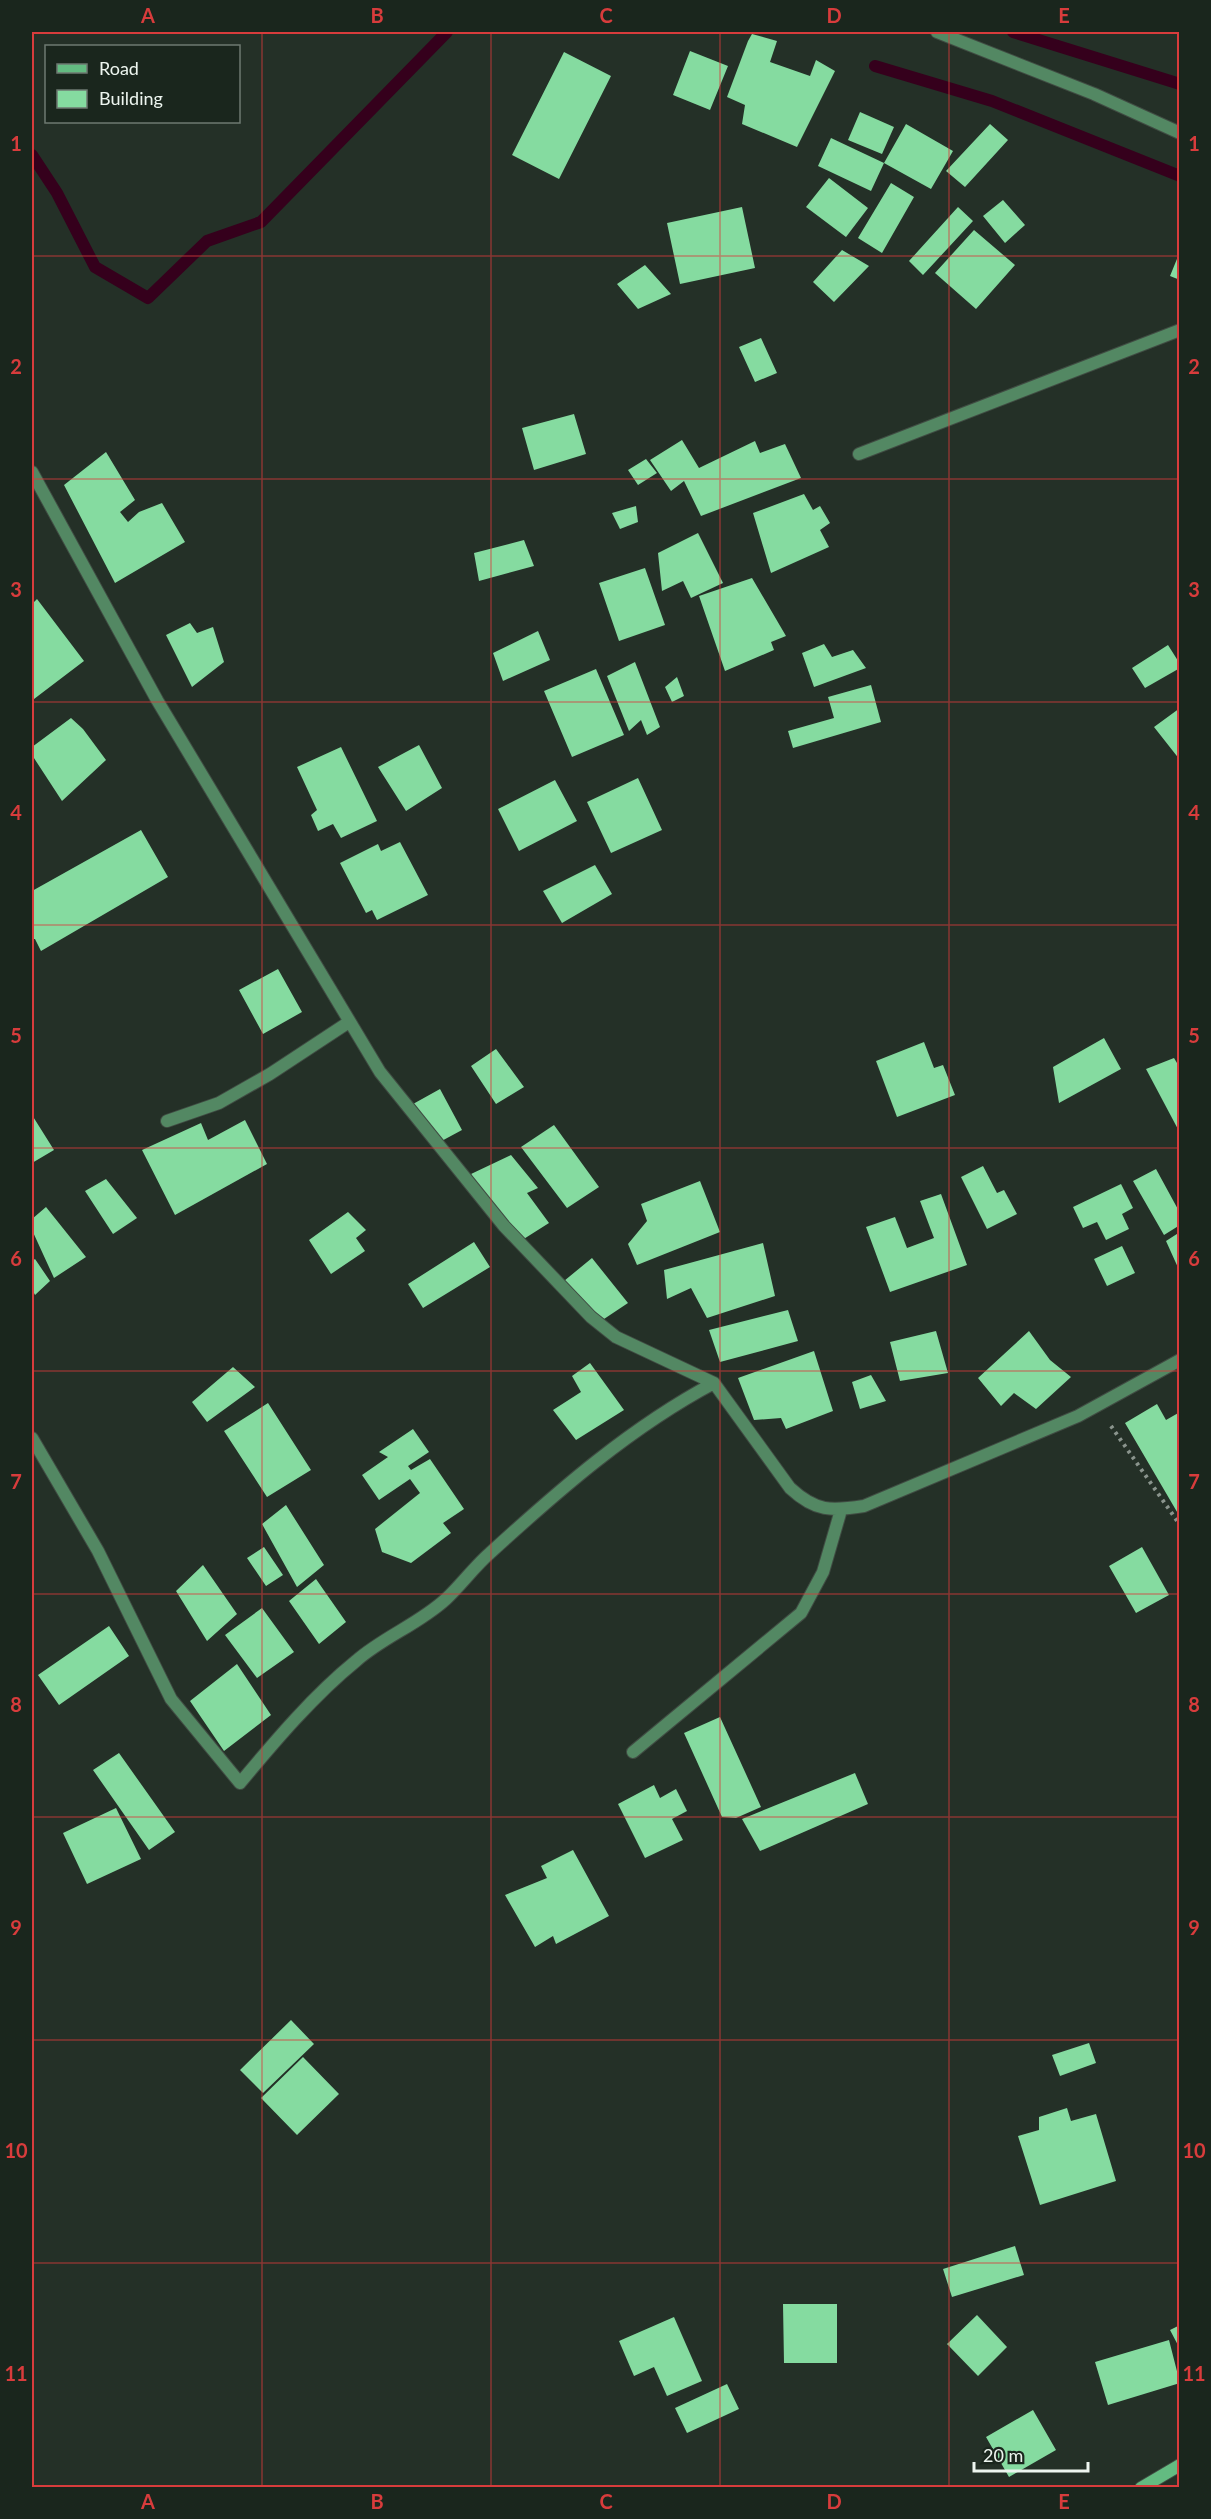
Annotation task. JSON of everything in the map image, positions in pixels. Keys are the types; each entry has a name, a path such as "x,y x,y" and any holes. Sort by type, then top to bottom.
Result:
{"main road":[{"path":"1141,2487 1179,2465"}],"street":[{"path":"937,32 1094,94 1179,133"},
{"path":"860,454 1179,330"},
{"path":"32,472 158,700 380,1072 504,1226 591,1317 615,1336 714,1383 790,1488 804,1502 818,1507 841,1510 864,1506 1078,1416 1179,1360"},
{"path":"167,1121 219,1103 270,1074 349,1022"},
{"path":"32,1438 98,1551 171,1699 240,1783 279,1735 356,1660 413,1624 445,1600 488,1555 593,1462 684,1399 714,1383"},
{"path":"633,1752 801,1613 823,1572 841,1510"}],"path":[{"path":"1096,1406 1179,1525"}],"building":[{"path":"752,34 777,41 770,62 810,76 816,60 835,71 797,147 742,124 745,105 727,97"},
{"path":"690,51 728,66 710,110 673,95"},
{"path":"564,52 611,76 559,179 512,155"},
{"path":"860,112 894,127 882,154 848,140"},
{"path":"906,124 953,151 931,189 884,163"},
{"path":"990,124 1008,140 965,187 946,171"},
{"path":"831,138 884,163 871,191 818,166"},
{"path":"829,178 868,208 846,237 806,207"},
{"path":"891,183 914,197 882,253 858,238"},
{"path":"1003,200 1025,225 1005,243 983,216"},
{"path":"742,207 755,268 680,284 667,223"},
{"path":"958,207 973,221 923,275 909,261"},
{"path":"974,230 1015,265 976,309 935,273"},
{"path":"842,250 869,266 834,302 813,282"},
{"path":"1180,254 1180,280 1170,276"},
{"path":"645,265 671,294 638,309 617,284"},
{"path":"761,338 777,373 755,382 739,347"},
{"path":"574,414 586,454 534,470 522,428"},
{"path":"682,440 699,468 755,441 760,453 785,444 801,478 701,516 684,481 671,491 650,460"},
{"path":"106,452 135,500 120,512 128,522 139,512 162,503 185,542 115,583 64,485"},
{"path":"646,459 657,473 638,485 628,470"},
{"path":"804,494 813,510 820,506 830,523 820,530 829,547 771,573 753,513"},
{"path":"636,506 638,522 620,529 612,513"},
{"path":"698,533 723,583 691,598 683,581 662,591 658,553"},
{"path":"524,540 534,566 479,581 474,553"},
{"path":"645,568 665,625 619,641 599,583"},
{"path":"752,578 786,636 771,642 774,650 725,671 699,596"},
{"path":"37,599 84,661 34,699 32,696 32,604"},
{"path":"190,623 197,633 213,627 224,662 192,687 166,635"},
{"path":"538,631 550,660 503,681 493,653"},
{"path":"824,644 832,657 853,650 866,668 814,687 802,653"},
{"path":"1168,645 1180,664 1180,668 1145,688 1132,668"},
{"path":"635,662 660,727 647,735 641,720 629,731 607,676"},
{"path":"596,669 624,735 572,757 544,691"},
{"path":"677,677 684,696 672,702 665,687"},
{"path":"871,685 881,722 793,748 788,731 834,718 828,697"},
{"path":"1180,708 1180,760 1154,727"},
{"path":"71,718 83,729 106,760 62,801 32,755 32,747"},
{"path":"419,745 442,788 406,811 378,767"},
{"path":"341,747 377,821 341,838 333,824 318,831 311,815 317,810 297,767"},
{"path":"638,778 662,830 611,853 587,802"},
{"path":"555,780 577,821 519,851 498,809"},
{"path":"141,830 168,877 41,951 35,939 32,939 32,891"},
{"path":"400,842 428,895 377,920 372,910 366,913 340,863 378,844 381,851"},
{"path":"595,865 612,894 562,923 543,891"},
{"path":"278,969 302,1012 263,1034 239,990"},
{"path":"1104,1038 1121,1069 1059,1103 1053,1067"},
{"path":"924,1042 934,1068 943,1065 955,1095 897,1117 876,1061"},
{"path":"496,1049 524,1087 496,1104 471,1066"},
{"path":"1174,1058 1180,1068 1180,1133 1146,1069"},
{"path":"440,1089 462,1130 436,1144 413,1104"},
{"path":"32,1115 54,1150 32,1163"},
{"path":"245,1120 267,1164 175,1215 142,1150 201,1123 208,1140"},
{"path":"554,1125 599,1187 567,1208 521,1147"},
{"path":"511,1155 538,1188 527,1193 549,1223 519,1242 491,1211 471,1174"},
{"path":"983,1166 997,1193 1004,1190 1017,1214 987,1229 961,1177"},
{"path":"1156,1169 1180,1213 1180,1225 1164,1235 1133,1181"},
{"path":"106,1179 137,1218 113,1234 85,1191"},
{"path":"700,1181 720,1232 637,1265 628,1244 647,1221 641,1204"},
{"path":"1121,1184 1133,1208 1122,1214 1129,1229 1106,1240 1097,1222 1083,1228 1073,1207"},
{"path":"941,1194 967,1265 890,1292 866,1227 895,1217 907,1248 934,1238 920,1201"},
{"path":"46,1207 86,1257 54,1278 32,1230 32,1219"},
{"path":"348,1212 366,1230 356,1238 365,1251 331,1274 309,1240"},
{"path":"1180,1232 1180,1272 1166,1241"},
{"path":"474,1242 490,1267 423,1308 408,1284"},
{"path":"763,1243 775,1296 707,1318 691,1288 667,1299 664,1270"},
{"path":"1122,1246 1135,1273 1107,1286 1094,1259"},
{"path":"592,1258 628,1303 598,1323 564,1281"},
{"path":"35,1259 50,1281 35,1295 32,1289 32,1261"},
{"path":"788,1310 798,1341 720,1362 709,1330"},
{"path":"936,1331 948,1373 900,1381 890,1342"},
{"path":"1029,1331 1050,1360 1071,1377 1036,1409 1014,1393 1001,1406 978,1378"},
{"path":"814,1351 833,1411 786,1429 781,1418 754,1420 738,1378"},
{"path":"590,1363 624,1410 576,1440 553,1410 581,1392 572,1376"},
{"path":"233,1367 255,1387 207,1422 192,1402"},
{"path":"871,1375 886,1401 860,1409 852,1382"},
{"path":"268,1403 311,1470 267,1497 224,1431"},
{"path":"1157,1404 1166,1420 1180,1412 1180,1517 1125,1423"},
{"path":"413,1429 429,1452 408,1466 411,1470 430,1459 464,1509 443,1523 451,1533 411,1563 382,1552 375,1529 420,1493 410,1479 379,1500 362,1475 388,1457 379,1452"},
{"path":"286,1505 324,1565 297,1587 262,1524"},
{"path":"264,1547 283,1575 266,1586 247,1558"},
{"path":"1142,1547 1169,1595 1136,1613 1109,1566"},
{"path":"203,1565 237,1614 207,1641 176,1591"},
{"path":"316,1579 346,1622 319,1644 289,1601"},
{"path":"262,1608 294,1652 257,1678 225,1635"},
{"path":"109,1626 129,1656 59,1705 38,1675"},
{"path":"237,1664 271,1715 224,1751 190,1701"},
{"path":"720,1717 761,1807 736,1818 722,1817 684,1733"},
{"path":"119,1753 175,1832 149,1850 93,1770"},
{"path":"855,1773 868,1804 760,1851 742,1819"},
{"path":"654,1785 660,1798 676,1789 687,1811 672,1819 683,1840 645,1858 618,1804"},
{"path":"116,1808 141,1859 87,1884 63,1833"},
{"path":"573,1850 609,1916 556,1944 553,1936 535,1947 505,1895 547,1878 541,1866"},
{"path":"291,2020 314,2044 263,2093 240,2070"},
{"path":"1089,2043 1096,2063 1060,2076 1052,2055"},
{"path":"303,2057 339,2094 297,2135 261,2098"},
{"path":"1067,2108 1071,2121 1096,2114 1116,2181 1040,2205 1018,2136 1039,2130 1039,2117"},
{"path":"1015,2246 1024,2275 952,2297 943,2269"},
{"path":"783,2304 837,2304 837,2363 784,2363"},
{"path":"977,2315 1007,2347 978,2376 947,2344"},
{"path":"674,2317 702,2381 667,2396 654,2367 634,2376 619,2341"},
{"path":"1180,2325 1180,2349 1170,2330"},
{"path":"1169,2340 1180,2383 1108,2405 1095,2362"},
{"path":"727,2384 739,2409 687,2433 675,2408"},
{"path":"1033,2410 1056,2450 1009,2477 986,2437"}],"waterway":[{"path":"32,155 57,193 95,267 148,298 207,241 261,222 447,32"},
{"path":"1013,32 1180,84"},
{"path":"875,66 992,101 1180,176"}]}
